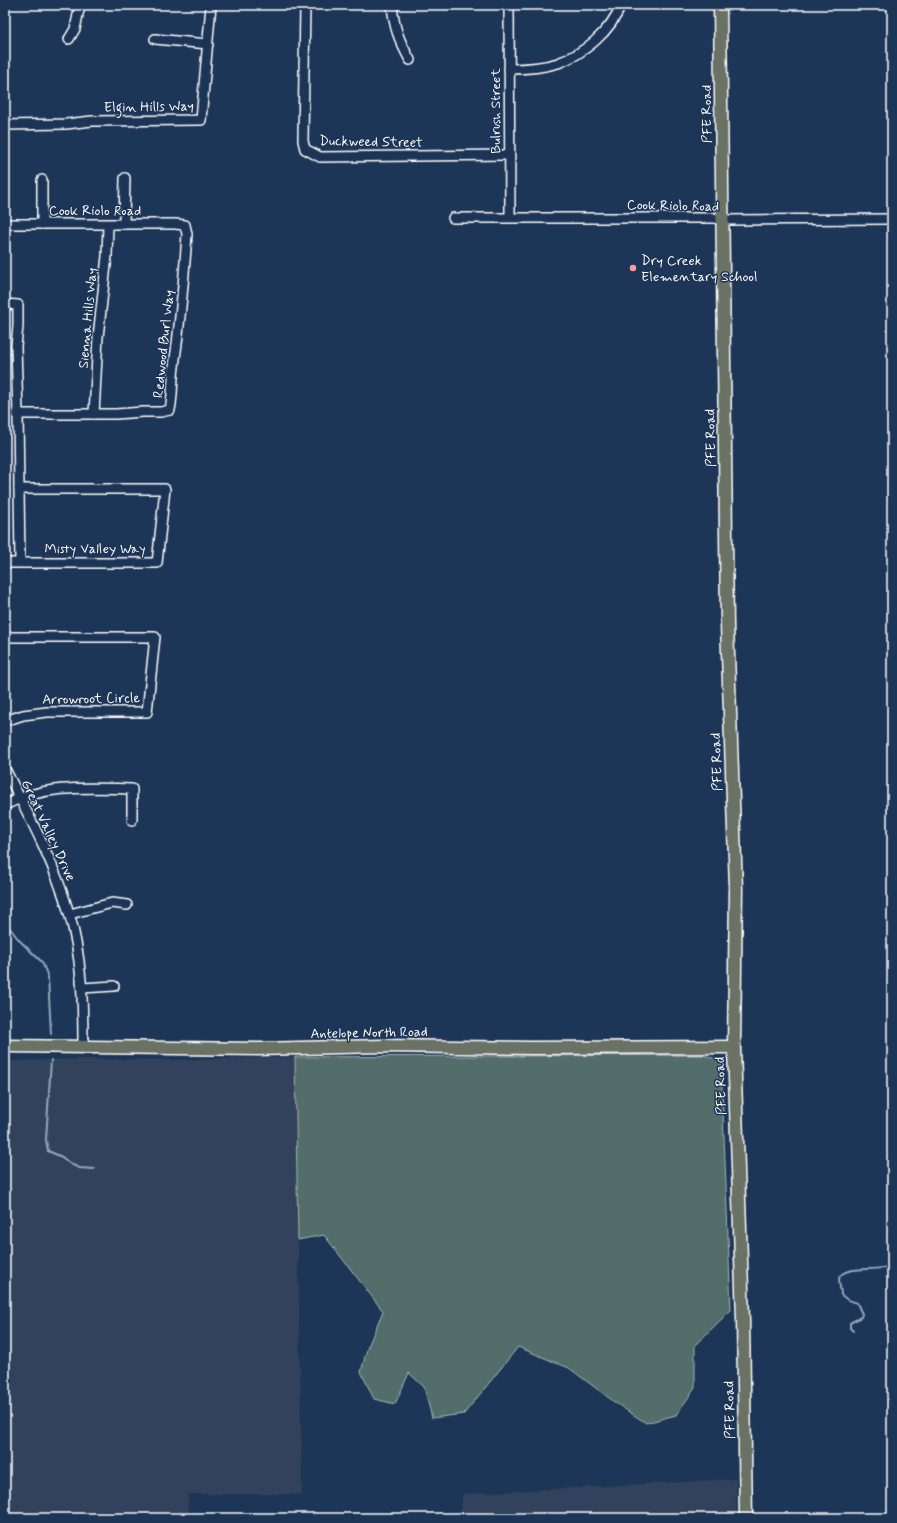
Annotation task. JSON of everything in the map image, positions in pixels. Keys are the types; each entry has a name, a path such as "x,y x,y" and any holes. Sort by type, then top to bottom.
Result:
{"main road":[{"name":"PFE Road","path":"720,5 727,624 736,889 734,1047 743,1319 746,1518"},
{"name":"Antelope North Road","path":"5,1046 259,1049 382,1046 532,1048 734,1047"}],"street":[{"path":"69,39 75,29 80,5"},
{"name":"Elgin Hills Way","path":"5,124 66,124 92,121 201,120 211,5"},
{"name":"Duckweed Street","path":"305,5 303,141 305,149 320,157 509,155"},
{"path":"392,5 395,28 401,44 410,60"},
{"name":"Bulrush Street","path":"509,5 510,217"},
{"path":"509,69 528,69 557,63 568,59 583,50 599,37 610,25 621,5"},
{"path":"155,39 208,44"},
{"path":"124,224 125,178"},
{"path":"42,180 42,224"},
{"name":"Cook Riolo Road","path":"454,218 714,218 722,220 892,219"},
{"name":"Cook Riolo Road","path":"5,224 185,225"},
{"name":"Sienna Hills Way","path":"94,414 98,338 107,256 108,224"},
{"name":"Redwood Burl Way","path":"18,414 94,414 161,412 170,410 182,307 187,234 185,225"},
{"path":"5,304 18,305 16,346 20,562"},
{"name":"Misty Valley Way","path":"5,563 157,563 165,489 19,489"},
{"name":"Arrowroot Circle","path":"5,637 154,637 147,712 47,712 23,714 5,721"},
{"name":"Great Valley Drive","path":"5,769 40,837 70,914 82,988 83,1046"},
{"path":"5,805 20,798 62,789 132,789 132,820"},
{"path":"70,914 112,903 127,905"},
{"path":"82,988 114,986"}],"shaded area":[{"path":"295,1057 302,1494 188,1494 188,1518 5,1518 5,1061 85,1059 188,1060"},
{"path":"736,1479 737,1518 461,1518 462,1494"}],"green space":[{"path":"704,1055 721,1061 731,1310 695,1345 695,1388 676,1415 646,1423 617,1404 569,1368 518,1347 464,1414 432,1418 424,1387 409,1373 395,1404 374,1399 361,1372 367,1349 383,1311 324,1235 298,1240 295,1057"}],"waterway":[{"path":"5,922 19,940 42,962 48,977 51,1034"},
{"path":"51,1060 46,1140 48,1151 62,1157 69,1163 79,1168 94,1169"},
{"path":"853,1331 850,1328 850,1323 861,1317 862,1314 857,1303 848,1300 841,1295 839,1279 841,1274 853,1270 879,1268 892,1265"}],"place":[{"name":"Dry Creek Elementary School","path":"633,268"}]}
